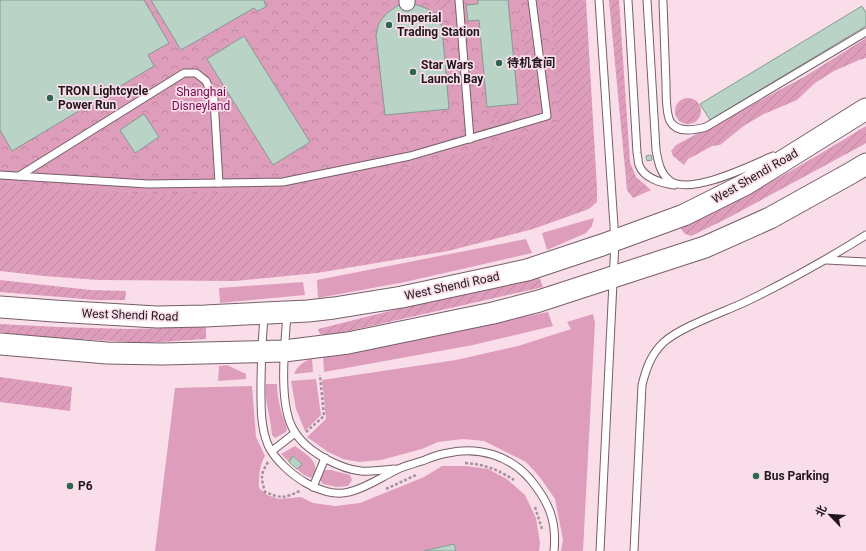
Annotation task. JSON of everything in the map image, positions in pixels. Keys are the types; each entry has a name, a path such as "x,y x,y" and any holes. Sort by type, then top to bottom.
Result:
{"street":[{"name":"West Shendi Road","path":"0,307 54,312 157,317 287,312 334,308 402,297 527,270 615,241 691,212 746,184 866,109"},
{"path":"0,344 107,353 162,354 284,351 348,343 493,313 539,302 706,247 770,218 866,164"}],"lane":[{"path":"459,0 470,139"},
{"path":"0,175 148,184 283,182 410,156 547,116 532,0"},
{"path":"599,0 615,241 600,551"},
{"path":"628,0 637,153 640,167 650,178 661,183 682,186 717,179 822,136"},
{"path":"647,0 656,150 659,165 669,181 682,186"},
{"path":"663,2 668,114 670,120 675,126 684,130 694,131 706,127 866,32"},
{"path":"19,176 184,73 190,73 196,74 206,81 214,99 219,183"},
{"path":"634,551 642,385 652,356 664,342 682,330 744,302 826,260 866,235"},
{"path":"826,260 866,262"},
{"path":"287,312 284,351 284,386 287,409 292,428 298,438 312,451 344,467 361,472 397,469"},
{"path":"264,313 261,406 264,432 268,446 283,467 299,480 318,490 348,493 365,487 397,469 447,453 470,450 491,453 508,461 525,473 539,490 550,507 554,526 554,551"},
{"path":"272,451 295,433"},
{"path":"313,487 324,458"}],"path":[{"path":"306,432 324,416 320,375"},
{"path":"268,462 262,472 262,481 265,492 284,498 302,490 305,493"},
{"path":"459,463 477,464 496,470 519,482"},
{"path":"381,491 423,472"},
{"path":"534,502 543,532"}],"green space":[{"name":"Shanghai Disneyland","path":"0,0 567,0 576,122 498,148 355,183 181,198 0,187"},
{"path":"435,0 455,0 455,2 438,19"},
{"path":"551,0 586,0 597,188 597,202 589,209 533,229 448,251 317,273 235,281 98,280 0,271 0,182 114,192 172,194 257,190 286,187 314,184 370,174 466,154 559,123"},
{"path":"609,0 619,0 630,162 636,177 651,190 633,198 627,190"},
{"path":"519,8 530,30 537,90 534,100 523,114 513,121 502,125 495,122 491,114 492,111 519,109 522,106 525,53 522,29 516,11"},
{"path":"866,38 866,58 834,71 815,83 797,100 764,114 745,125 720,145 712,146 688,159 684,165 673,156 671,151 676,145 804,77"},
{"path":"688,98 697,102 701,111 697,120 688,124 679,120 675,111 679,102"},
{"path":"866,126 866,143 861,146 728,218 691,236 685,234 681,229 684,223 694,220 739,199 798,167"},
{"path":"594,218 592,226 586,233 547,250 542,233"},
{"path":"526,239 532,253 405,282 318,298 317,280"},
{"path":"538,274 543,287 327,336 320,334 318,329"},
{"path":"0,280 91,290 126,291 125,300 96,300 0,292"},
{"path":"303,282 305,295 220,303 219,288"},
{"path":"548,312 553,326 473,345 324,372 323,356"},
{"path":"593,314 595,323 583,551 561,551 563,540 555,499 539,476 526,462 484,441 463,439 438,442 422,449 381,460 359,462 343,459 328,452 307,437 326,419 322,380 456,360 518,346 571,329 567,322"},
{"path":"0,324 129,329 206,327 206,339 146,343 26,336 0,332"},
{"path":"312,358 313,372 294,374 301,364"},
{"path":"227,365 246,374 246,379 218,381 219,366"},
{"path":"0,377 72,387 70,411 0,402"},
{"path":"316,379 321,415 305,431 296,409 291,381"},
{"path":"266,384 277,384 279,401 287,429 286,432 275,438 272,435 266,397"},
{"path":"252,386 256,437 265,456 260,468 259,488 267,495 279,499 301,497 313,503 335,506 360,503 424,477 442,466 466,466 488,469 507,479 525,495 536,518 540,543 539,551 456,551 454,544 424,551 155,551 175,388"},
{"path":"295,446 312,459 315,472 312,478 304,475 297,469 302,464 294,456 289,462 281,454"},
{"path":"325,470 350,475 352,480 348,486 337,487 323,484 320,480"}],"building":[{"name":"TRON Lightcycle Power Run","path":"0,0 144,0 169,43 148,55 154,66 12,151 0,130"},
{"path":"151,0 264,0 266,7 257,11 254,8 181,50"},
{"name":"待机食间","path":"478,0 508,0 518,104 487,107 479,20 468,21 466,5 478,4"},
{"name":"Star Wars Launch Bay","path":"407,3 428,9 437,16 442,27 449,109 385,115 376,35 379,23 386,14 397,6"},
{"path":"862,6 866,13 866,26 710,120 700,104"},
{"path":"244,36 310,142 273,165 207,59"},
{"path":"144,114 159,137 135,153 120,130"},
{"path":"651,155 652,160 647,161 646,156"},
{"path":"293,456 302,464 297,469 289,462"},
{"path":"454,544 456,551 424,551"}],"place":[{"name":"Imperial Trading Station","path":"389,25"},
{"name":"待机食间","path":"499,63"},
{"name":"Star Wars Launch Bay","path":"413,72"},
{"name":"TRON Lightcycle Power Run","path":"50,98"},
{"name":"Bus Parking","path":"756,476"},
{"name":"P6","path":"70,486"}]}
